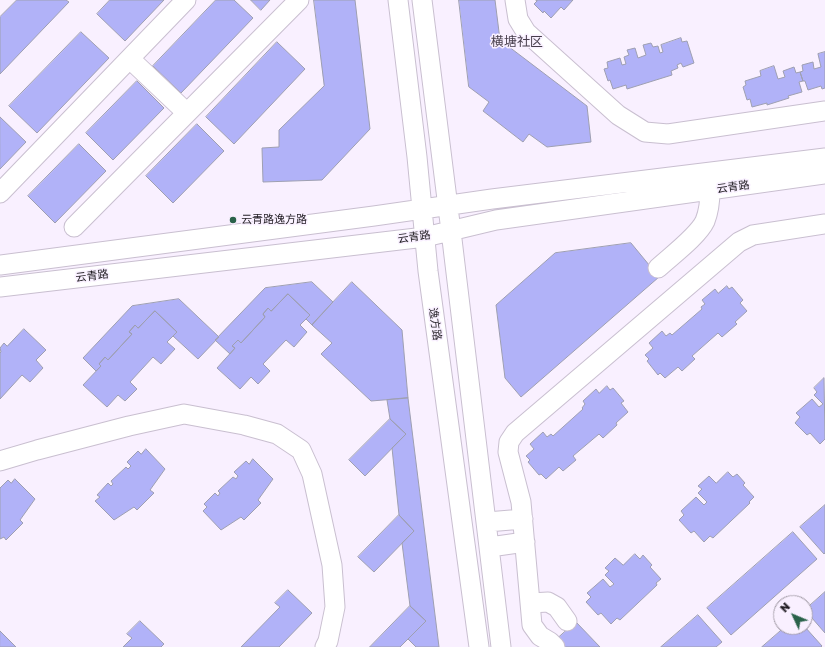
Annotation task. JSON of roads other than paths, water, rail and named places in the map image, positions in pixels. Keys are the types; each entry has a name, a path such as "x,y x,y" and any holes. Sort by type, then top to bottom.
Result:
{"street":[{"path":"0,193 186,0"},
{"path":"74,227 299,0"},
{"name":"逸方路","path":"398,0 417,157 428,271 479,647"},
{"path":"422,0 452,230 501,647"},
{"path":"515,0 518,19 526,32 618,115 645,132 668,134 825,111"},
{"path":"130,59 187,113"},
{"name":"云青路","path":"0,265 612,183 825,158"},
{"name":"云青路","path":"0,287 425,237 496,220 825,174"},
{"path":"658,268 695,234 705,222 709,207 710,190"},
{"path":"555,647 540,636 532,626 521,502 508,452 509,442 515,432 739,242 753,235 825,224"},
{"path":"0,460 129,426 184,414 244,425 277,434 301,450 314,482 332,565 335,607 328,641 325,647"},
{"path":"487,522 523,519"},
{"path":"490,546 525,542"},
{"path":"531,602 548,602 557,607 567,621"}],"place":[{"name":"云青路逸方路","path":"233,220"}],"district":[{"name":"横塘社区","path":"517,42"}]}
